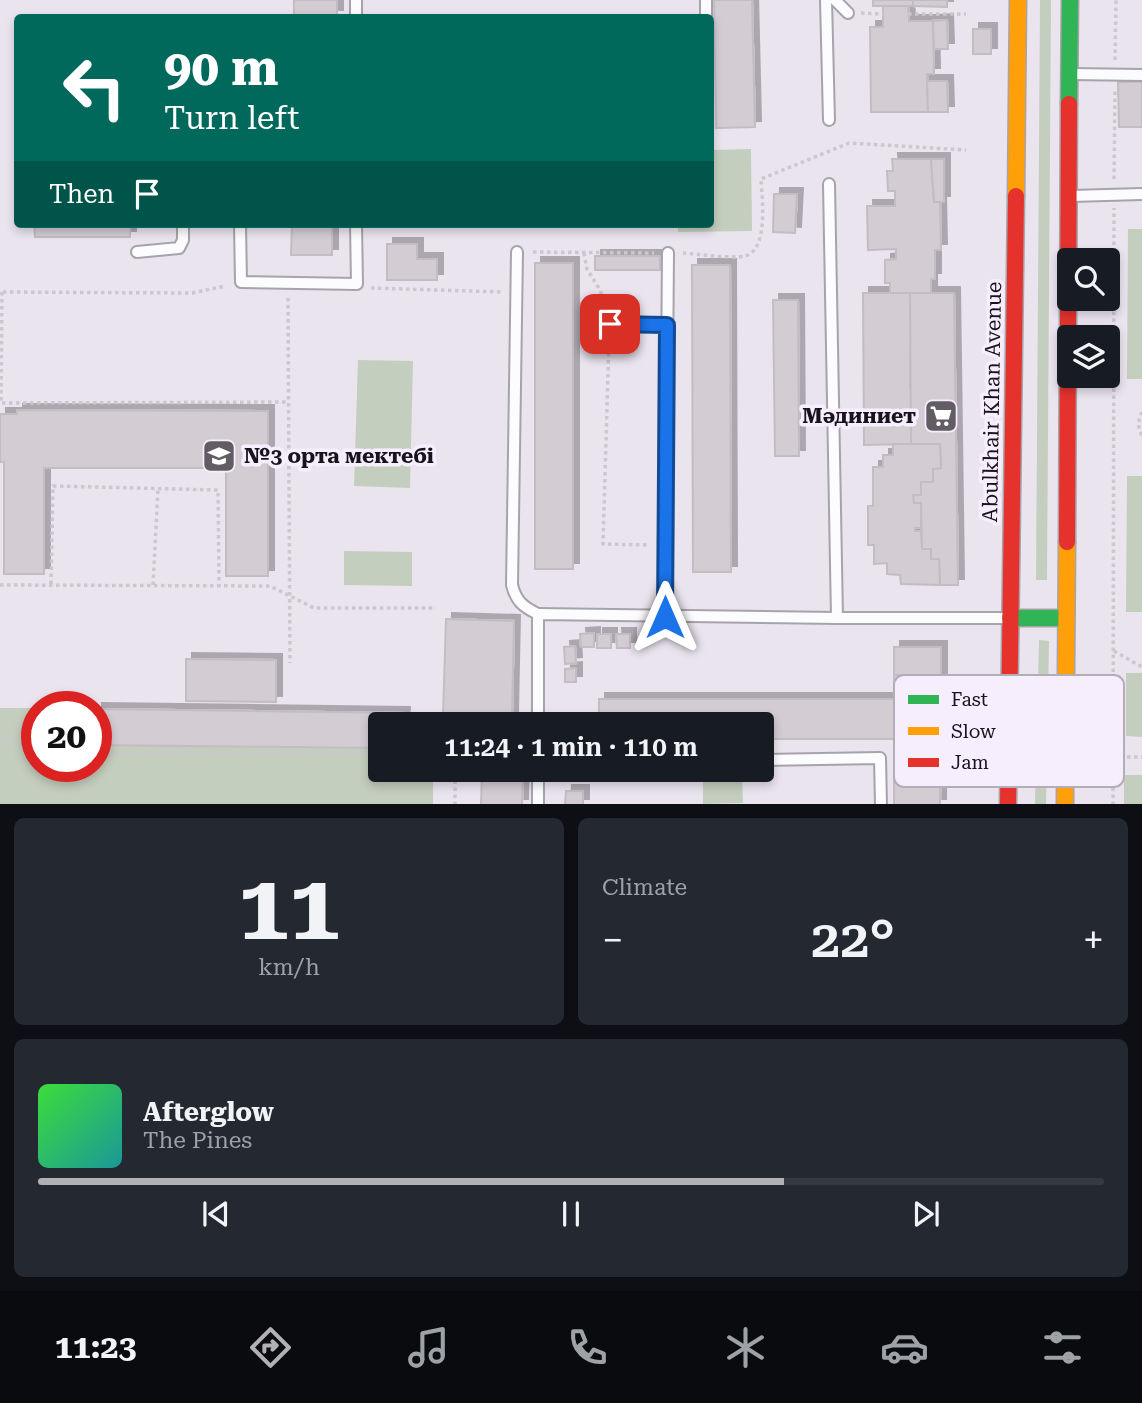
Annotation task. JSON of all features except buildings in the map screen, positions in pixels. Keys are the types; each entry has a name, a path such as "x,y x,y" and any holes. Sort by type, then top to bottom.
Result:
{"main road":[{"name":"Abulkhair Khan Avenue","path":"1009,675 1018,0"},
{"path":"1065,675 1070,0"},
{"path":"1010,618 1065,618"}],"lane":[{"path":"826,0 829,120"},
{"path":"835,0 848,13"},
{"path":"1069,74 1142,75"},
{"path":"829,184 837,618"},
{"path":"1068,196 1142,194"},
{"path":"137,253 179,248 183,240 183,228"},
{"path":"240,228 241,282 357,284 356,228"},
{"path":"517,253 512,585 520,604 538,614 1010,618"},
{"path":"665,617 667,253"},
{"path":"610,324 667,325"},
{"path":"538,614 538,712"},
{"path":"774,760 880,758 881,804"},
{"path":"538,782 538,804"}],"path":[{"path":"1114,675 1116,0"},
{"path":"908,14 966,14"},
{"path":"517,253 746,256 756,248 762,235 761,179 849,143 966,150"},
{"path":"584,253 587,269 600,290 610,324 603,544 666,546"},
{"path":"241,282 192,293 1,292 1,403 289,402"},
{"path":"288,283 290,663"},
{"path":"357,284 377,289 516,292"},
{"path":"1142,412 1138,424 1142,437"},
{"path":"51,585 53,486 218,490 219,586"},
{"path":"153,586 158,489"},
{"path":"0,584 270,586 314,608 436,608"},
{"path":"1114,651 1142,667"},
{"path":"0,735 21,745"},
{"path":"112,752 368,754"},
{"path":"1124,757 1142,757"},
{"path":"455,782 455,804"}],"green space":[{"path":"1040,0 1051,0 1047,580 1036,580"},
{"path":"751,149 752,231 678,232 678,228 714,228 714,150"},
{"path":"1128,229 1142,229 1142,379 1127,379"},
{"path":"358,360 413,361 410,488 354,486"},
{"path":"1127,476 1142,476 1142,612 1126,612"},
{"path":"344,551 412,552 412,586 344,585"},
{"path":"1039,640 1049,641 1048,675 1038,675"},
{"path":"1126,673 1142,673 1142,737 1126,736"},
{"path":"0,708 21,708 21,782 112,782 112,709 368,712 368,782 433,782 433,804 0,804"},
{"path":"1124,775 1142,775 1142,804 1124,804"},
{"path":"703,782 742,782 743,803 703,804"},
{"path":"1035,787 1046,787 1046,804 1035,804"}],"traffic: fast":[{"path":"1069,104 1070,0"},
{"path":"1010,618 1065,618"}],"traffic: slow":[{"path":"1016,196 1018,0"},
{"path":"1066,675 1067,542"},
{"path":"1065,787 1065,804"}],"traffic: jam":[{"path":"1067,542 1069,104"},
{"path":"1010,675 1016,196"},
{"path":"1008,787 1008,804"}],"place":[{"name":"Мәдиниет","path":"941,416"},
{"name":"№3 орта мектебі","path":"219,456"}],"route":[{"path":"610,324 667,325 665,617"}]}
